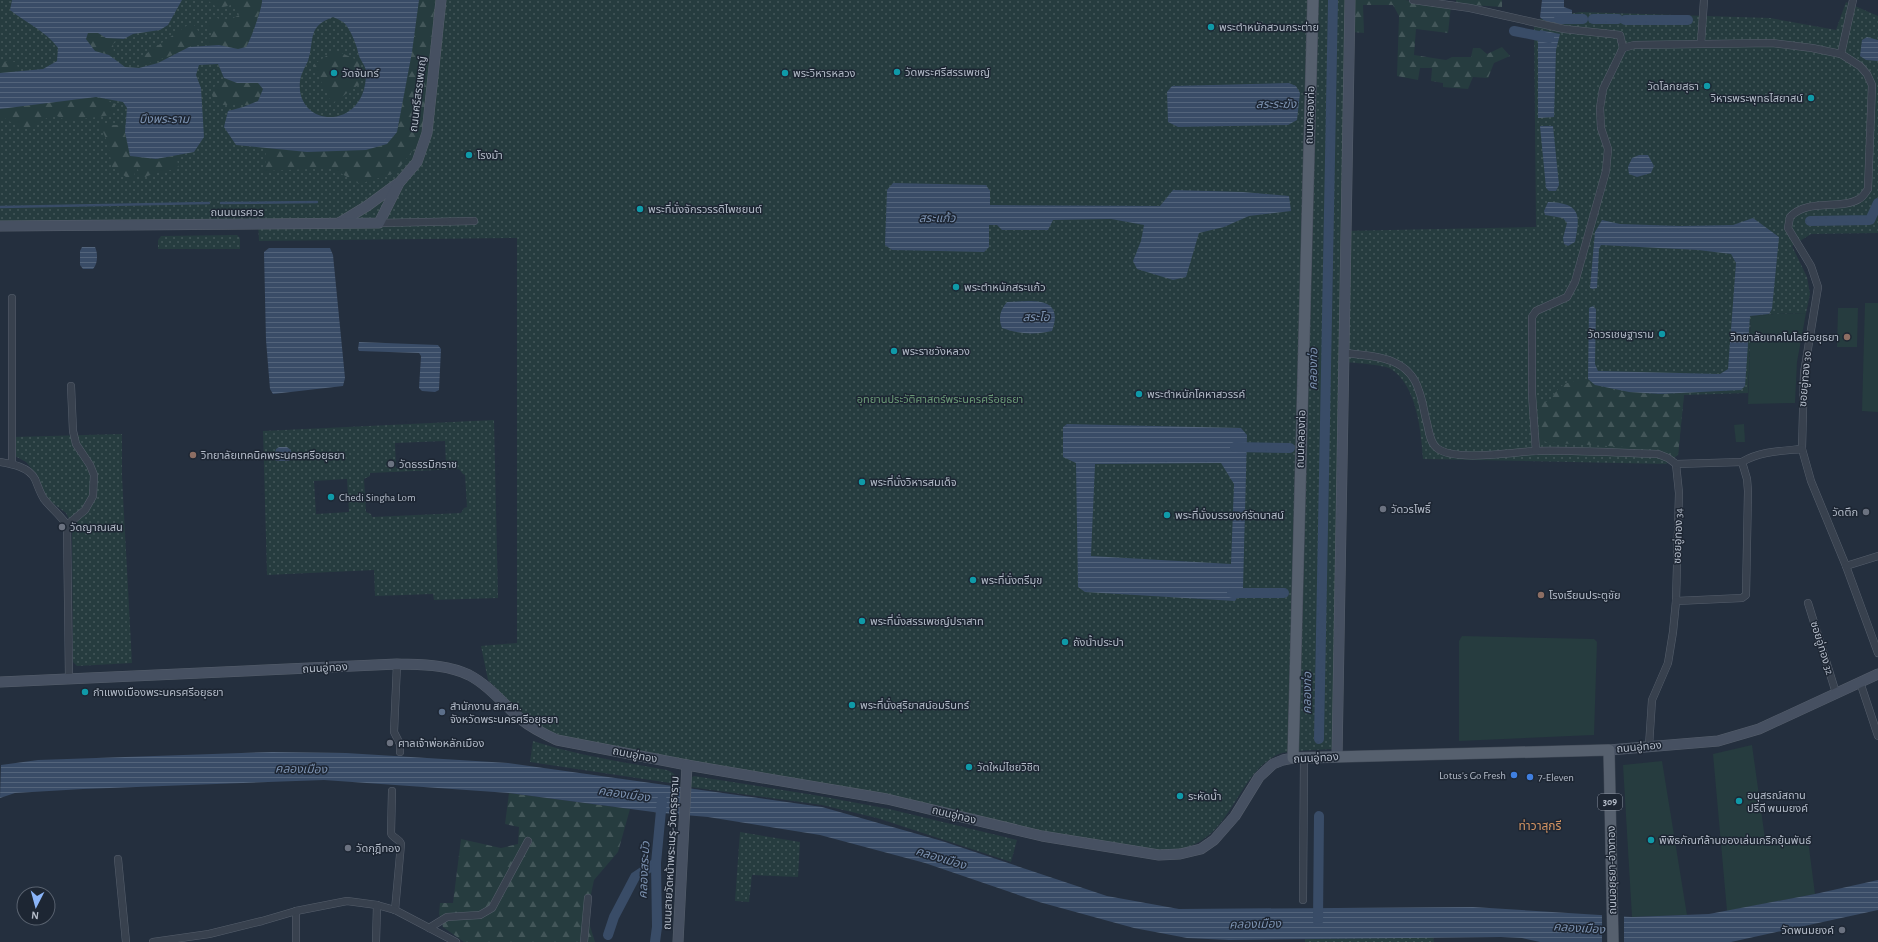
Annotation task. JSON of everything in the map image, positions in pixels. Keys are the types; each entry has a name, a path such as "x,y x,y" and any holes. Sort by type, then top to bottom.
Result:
{"main road":[{"name":"ถนนศรีสรรเพชญ์","path":"338,224 367,206 399,183 417,162 427,133 441,0"},
{"name":"ถนนคลองท่อ","path":"1293,758 1313,0"},
{"path":"1337,756 1350,0"},
{"name":"ถนนศรีสรรเพชญ์","path":"379,223 399,183"},
{"name":"ถนนนเรศวร","path":"0,226 379,223"},
{"name":"ถนนอู่ทอง","path":"0,682 397,664 425,664 446,667 469,676 484,685 523,721 539,732 557,740 686,766 887,799 1042,836 1159,855 1180,854 1201,849 1214,840 1235,816 1260,777 1273,764 1283,760 1293,758 1337,756 1609,750 1718,741 1759,729 1878,674"},
{"name":"ถนนอยุธยา-อ่างทอง","path":"1609,750 1613,942"},
{"name":"ถนนสายวัดหน้าพระเมรุ-วัดครุธาราม","path":"678,942 687,778 686,766"}],"street":[{"path":"1413,0 1470,8 1564,29 1620,35 1623,48 1604,89 1600,108 1601,128 1608,149 1606,170 1575,282 1567,297 1536,311 1532,317 1532,394 1536,451"},
{"path":"1701,43 1704,0"},
{"path":"1623,48 1634,46 1701,43 1772,43 1841,54 1853,0"},
{"name":"ซอยอู่ทอง 30","path":"1841,54 1860,66 1867,74 1872,85 1868,189 1861,198 1852,202 1800,208 1794,212 1788,221 1788,228 1796,238 1812,266 1818,287 1804,372 1802,449 1812,480 1878,653"},
{"name":"ถนนนเรศวร","path":"379,223 474,221"},
{"path":"12,298 12,464"},
{"path":"1344,353 1377,357 1397,363 1408,372 1419,389 1432,440 1437,448 1462,454 1479,455 1536,451 1658,454 1668,458 1676,464 1742,462 1750,457 1802,449"},
{"path":"67,525 85,510 93,496 94,475 90,465 76,444 73,431 72,386"},
{"path":"0,462 17,464 34,477 42,496 51,509 61,516 67,525 68,679"},
{"path":"1676,601 1738,598 1746,596 1748,491 1747,479 1742,462"},
{"name":"ซอยอู่ทอง 34","path":"1649,746 1652,700 1668,663 1676,601 1679,493 1676,464"},
{"path":"1846,566 1878,556"},
{"name":"ซอยอู่ทอง 32","path":"1808,603 1836,693"},
{"path":"397,664 394,732 400,744 400,752"},
{"path":"1860,682 1878,736"},
{"path":"1303,900 1304,758"},
{"path":"392,791 391,835 401,844 395,910"},
{"path":"429,928 447,918 480,915 492,908 528,841"},
{"path":"118,860 126,942"},
{"path":"584,942 588,898"},
{"path":"153,942 209,934 296,911 347,901 377,905 395,910 456,942"},
{"path":"376,942 377,905"},
{"path":"296,911 296,942"}],"green space":[{"name":"อุทยานประวัติศาสตร์พระนครศรีอยุธยา","path":"0,0 1345,0 1341,231 1536,227 1534,20 1580,12 1770,18 1836,30 1846,2 1878,16 1878,233 1811,234 1792,246 1807,277 1810,294 1806,313 1774,314 1751,317 1748,393 1684,395 1678,455 1666,464 1423,459 1421,436 1416,410 1407,386 1400,377 1391,369 1382,366 1340,362 1333,749 1297,751 1279,754 1265,763 1253,775 1223,820 1212,833 1198,843 1180,849 1156,850 1008,825 563,737 536,724 513,705 488,680 481,646 517,643 517,238 259,241 258,220 0,222"},
{"path":"208,0 264,0 245,50 205,45 212,33 205,24 217,18 226,22 239,15 235,3 228,6 217,7"},
{"path":"416,0 435,0 422,139 395,173 359,184 332,168 265,171 266,145 388,145"},
{"path":"1355,0 1405,0 1451,6 1448,33 1416,29 1414,55 1446,60 1452,57 1471,57 1473,48 1480,48 1487,54 1502,47 1510,56 1494,63 1488,78 1473,77 1468,89 1443,87 1443,83 1431,81 1432,68 1420,68 1418,80 1397,76 1399,16 1393,5 1363,5 1364,33 1353,32"},
{"path":"1456,0 1502,0 1502,7 1456,4"},
{"path":"192,22 204,39 178,53 141,66 137,60"},
{"path":"83,25 118,31 120,39 113,44 114,53 107,57 76,42"},
{"path":"335,50 359,61 361,83 332,104 313,65"},
{"path":"0,61 16,62 20,74 0,76"},
{"path":"251,79 268,87 267,96 254,105 216,105 212,95 214,87 223,81"},
{"path":"96,97 116,104 111,115 67,121 53,114 31,128 18,127 0,115 0,109 4,104"},
{"path":"100,125 123,125 130,156 156,159 176,155 179,169 157,172 143,178 136,167 133,182 112,167 108,143"},
{"path":"237,235 240,238 240,249 158,249 158,240 161,236"},
{"path":"1865,303 1878,303 1878,412 1862,411"},
{"path":"1838,308 1858,308 1857,347 1837,347"},
{"path":"1806,313 1797,362 1795,403 1748,404 1751,317 1774,314"},
{"path":"1588,379 1596,385 1620,391 1661,394 1684,393 1678,455 1662,450 1642,448 1540,442 1537,400 1549,402 1557,390 1565,384"},
{"path":"494,420 498,598 434,600 433,594 375,596 374,570 267,575 263,431","holes":["445,441 446,466 396,468 395,443","459,469 465,475 467,507 464,508 461,513 372,517 371,514 366,512 364,479 370,476 370,473","347,479 349,512 316,514 314,481"]},
{"path":"1744,424 1745,442 1736,442 1734,425"},
{"path":"122,434 122,477 132,663 77,666 73,662 72,525 66,513 50,501 45,494 37,475 26,462 13,455 12,437"},
{"path":"1462,636 1594,639 1597,642 1594,735 1459,741 1459,641"},
{"path":"533,741 582,754 667,770 675,775 677,784 530,762"},
{"name":"อนุสรณ์สถาน ปรีดี พนมยงค์","path":"1752,745 1766,846 1808,840 1815,894 1727,911 1713,754"},
{"name":"พิพิธภัณฑ์ล้านของเล่นเกริกยุ้นพันธ์","path":"1662,761 1687,915 1632,917 1623,765"},
{"path":"694,776 820,796 889,809 1017,840 1011,862 877,818 822,805 690,787 691,778"},
{"path":"509,793 630,809 618,852 594,880 590,899 589,923 595,942 464,942 443,927 439,914 440,903 453,903 461,839 501,848 518,844 519,827 505,824"},
{"path":"740,832 800,842 798,877 752,875 749,902 735,901"},
{"path":"1433,937 1434,942 1305,942 1305,938"}],"water":[{"name":"บึงพระราม","path":"12,0 182,0 168,25 160,30 133,34 124,39 106,38 98,33 88,33 86,39 95,51 109,55 125,67 139,68 158,63 189,47 219,45 238,49 246,47 256,24 262,0 419,0 412,52 397,132 387,144 366,150 307,152 236,145 224,127 228,111 258,101 263,89 258,83 237,83 224,78 218,64 199,65 196,75 201,88 204,137 194,152 156,159 130,156 125,132 127,108 123,102 96,97 0,109 0,73 43,69 57,61 58,48 53,42 42,32 10,10","holes":["333,17 342,21 350,32 366,72 363,92 355,105 344,114 332,117 319,115 308,108 301,97 300,81 308,61 313,34 319,25"]},
{"path":"1542,0 1564,0 1564,7 1572,10 1572,20 1555,23 1543,20 1540,17"},
{"path":"1540,30 1560,34 1556,50 1554,117 1538,118 1538,40"},
{"path":"1867,37 1878,40 1878,61 1866,60 1860,56 1862,40"},
{"name":"สระระฆัง","path":"1289,83 1296,86 1300,93 1297,120 1288,125 1178,127 1168,122 1167,92 1172,86"},
{"path":"1540,126 1553,126 1559,185 1556,191 1549,191 1546,188"},
{"path":"1639,155 1648,155 1654,166 1651,173 1637,177 1629,174 1628,167 1632,158"},
{"name":"สระแก้ว","path":"893,183 986,185 990,191 990,205 1160,206 1173,190 1243,192 1289,196 1291,211 1249,216 1224,227 1199,233 1186,277 1173,280 1137,269 1133,261 1141,241 1144,225 1111,219 1053,220 1048,230 1002,230 997,225 989,225 989,247 984,252 892,250 885,245 887,190"},
{"path":"1548,202 1567,205 1576,212 1578,224 1575,242 1568,246 1564,244 1563,238 1567,223 1563,218 1545,215 1544,211"},
{"path":"1753,218 1779,237 1772,309 1769,314 1750,316 1745,386 1741,390 1660,394 1629,392 1595,385 1588,379 1589,308 1593,306 1596,309 1595,364 1598,371 1720,374 1728,369 1736,263 1731,254 1698,250 1601,245 1599,249 1597,288 1593,289 1590,288 1595,232 1602,220 1620,224 1681,226 1733,225"},
{"path":"82,247 95,247 97,258 93,269 83,269 80,265 80,251"},
{"path":"269,248 330,248 333,255 345,378 343,386 273,394 270,389 266,340 264,252"},
{"name":"สระโอ","path":"1035,301 1050,306 1054,311 1055,319 1052,331 1027,333 1014,332 1002,328 1000,314 1007,302"},
{"path":"359,342 438,345 441,349 439,390 435,392 422,391 419,388 421,356 419,353 359,351"},
{"path":"1067,424 1241,428 1247,435 1243,589 1235,601 1085,592 1078,587 1076,463 1063,457 1063,427","holes":["1221,463 1234,484 1231,564 1091,556 1095,464"]},
{"path":"279,447 287,447 291,450 291,459 289,461 276,461 274,458 276,449"},
{"name":"คลองเมือง","path":"272,752 346,753 508,763 822,807 942,841 1107,896 1179,909 1473,907 1632,917 1709,914 1815,894 1878,880 1878,910 1731,942 1540,942 1522,938 1501,937 1229,940 1187,938 1134,928 1039,902 925,863 820,835 708,817 661,813 509,793 324,780 83,789 15,793 0,798 1,765 38,760"}],"pier":[{"path":"1602,913 1624,915 1624,942 1602,942"}],"waterway":[{"name":"คลองท่อ","path":"1319,739 1333,0"},
{"path":"1559,19 1583,19"},
{"path":"1593,19 1618,19"},
{"path":"1625,20 1688,20"},
{"path":"1514,31 1549,38"},
{"path":"221,203 317,202"},
{"path":"0,207 209,203"},
{"path":"1810,221 1870,220 1878,203"},
{"path":"1235,447 1290,448"},
{"path":"1232,593 1284,593"},
{"name":"คลองสระบัว","path":"655,942 657,927 656,863 662,800"},
{"name":"คลองท่อ","path":"1318,921 1319,816"},
{"path":"608,935 614,917 635,877 656,863"}],"place":[{"name":"พระตำหนักสวนกระต่าย","path":"1211,27"},
{"name":"วัดพระศรีสรรเพชญ์","path":"897,72"},
{"name":"วัดจันทร์","path":"334,73"},
{"name":"พระวิหารหลวง","path":"785,73"},
{"name":"วัดโลกยสุธา","path":"1707,86"},
{"name":"วิหารพระพุทธไสยาสน์","path":"1811,98"},
{"name":"โรงม้า","path":"469,155"},
{"name":"พระที่นั่งจักรวรรดิไพชยนต์","path":"640,209"},
{"name":"พระตำหนักสระแก้ว","path":"956,287"},
{"name":"วัดวรเชษฐาราม","path":"1662,334"},
{"name":"วิทยาลัยเทคโนโลยีอยุธยา","path":"1847,337"},
{"name":"พระราชวังหลวง","path":"894,351"},
{"name":"พระตำหนักโคหาสวรรค์","path":"1139,394"},
{"name":"วิทยาลัยเทคนิคพระนครศรีอยุธยา","path":"193,455"},
{"name":"วัดธรรมิกราช","path":"391,464"},
{"name":"พระที่นั่งวิหารสมเด็จ","path":"862,482"},
{"name":"Chedi Singha Lom","path":"331,497"},
{"name":"วัดวรโพธิ์","path":"1383,509"},
{"name":"วัดตึก","path":"1866,512"},
{"name":"พระที่นั่งบรรยงก์รัตนาสน์","path":"1167,515"},
{"name":"วัดญาณเสน","path":"62,527"},
{"name":"พระที่นั่งตรีมุข","path":"973,580"},
{"name":"โรงเรียนประตูชัย","path":"1541,595"},
{"name":"พระที่นั่งสรรเพชญ์ปราสาท","path":"862,621"},
{"name":"ถังน้ำประปา","path":"1065,642"},
{"name":"กำแพงเมืองพระนครศรีอยุธยา","path":"85,692"},
{"name":"พระที่นั่งสุริยาสน์อมรินทร์","path":"852,705"},
{"name":"สำนักงาน สกสค. จังหวัดพระนครศรีอยุธยา","path":"442,712"},
{"name":"ศาลเจ้าพ่อหลักเมือง","path":"390,743"},
{"name":"วัดใหม่ไชยวิชิต","path":"969,767"},
{"name":"Lotus's Go Fresh","path":"1514,775"},
{"name":"7-Eleven","path":"1530,777"},
{"name":"ระหัดน้ำ","path":"1180,796"},
{"name":"อนุสรณ์สถาน ปรีดี พนมยงค์","path":"1739,801"},
{"name":"พิพิธภัณฑ์ล้านของเล่นเกริกยุ้นพันธ์","path":"1651,840"},
{"name":"วัดกุฎีทอง","path":"348,848"},
{"name":"วัดพนมยงค์","path":"1842,930"}],"district":[{"name":"ท่าวาสุกรี","path":"1540,826"}]}
